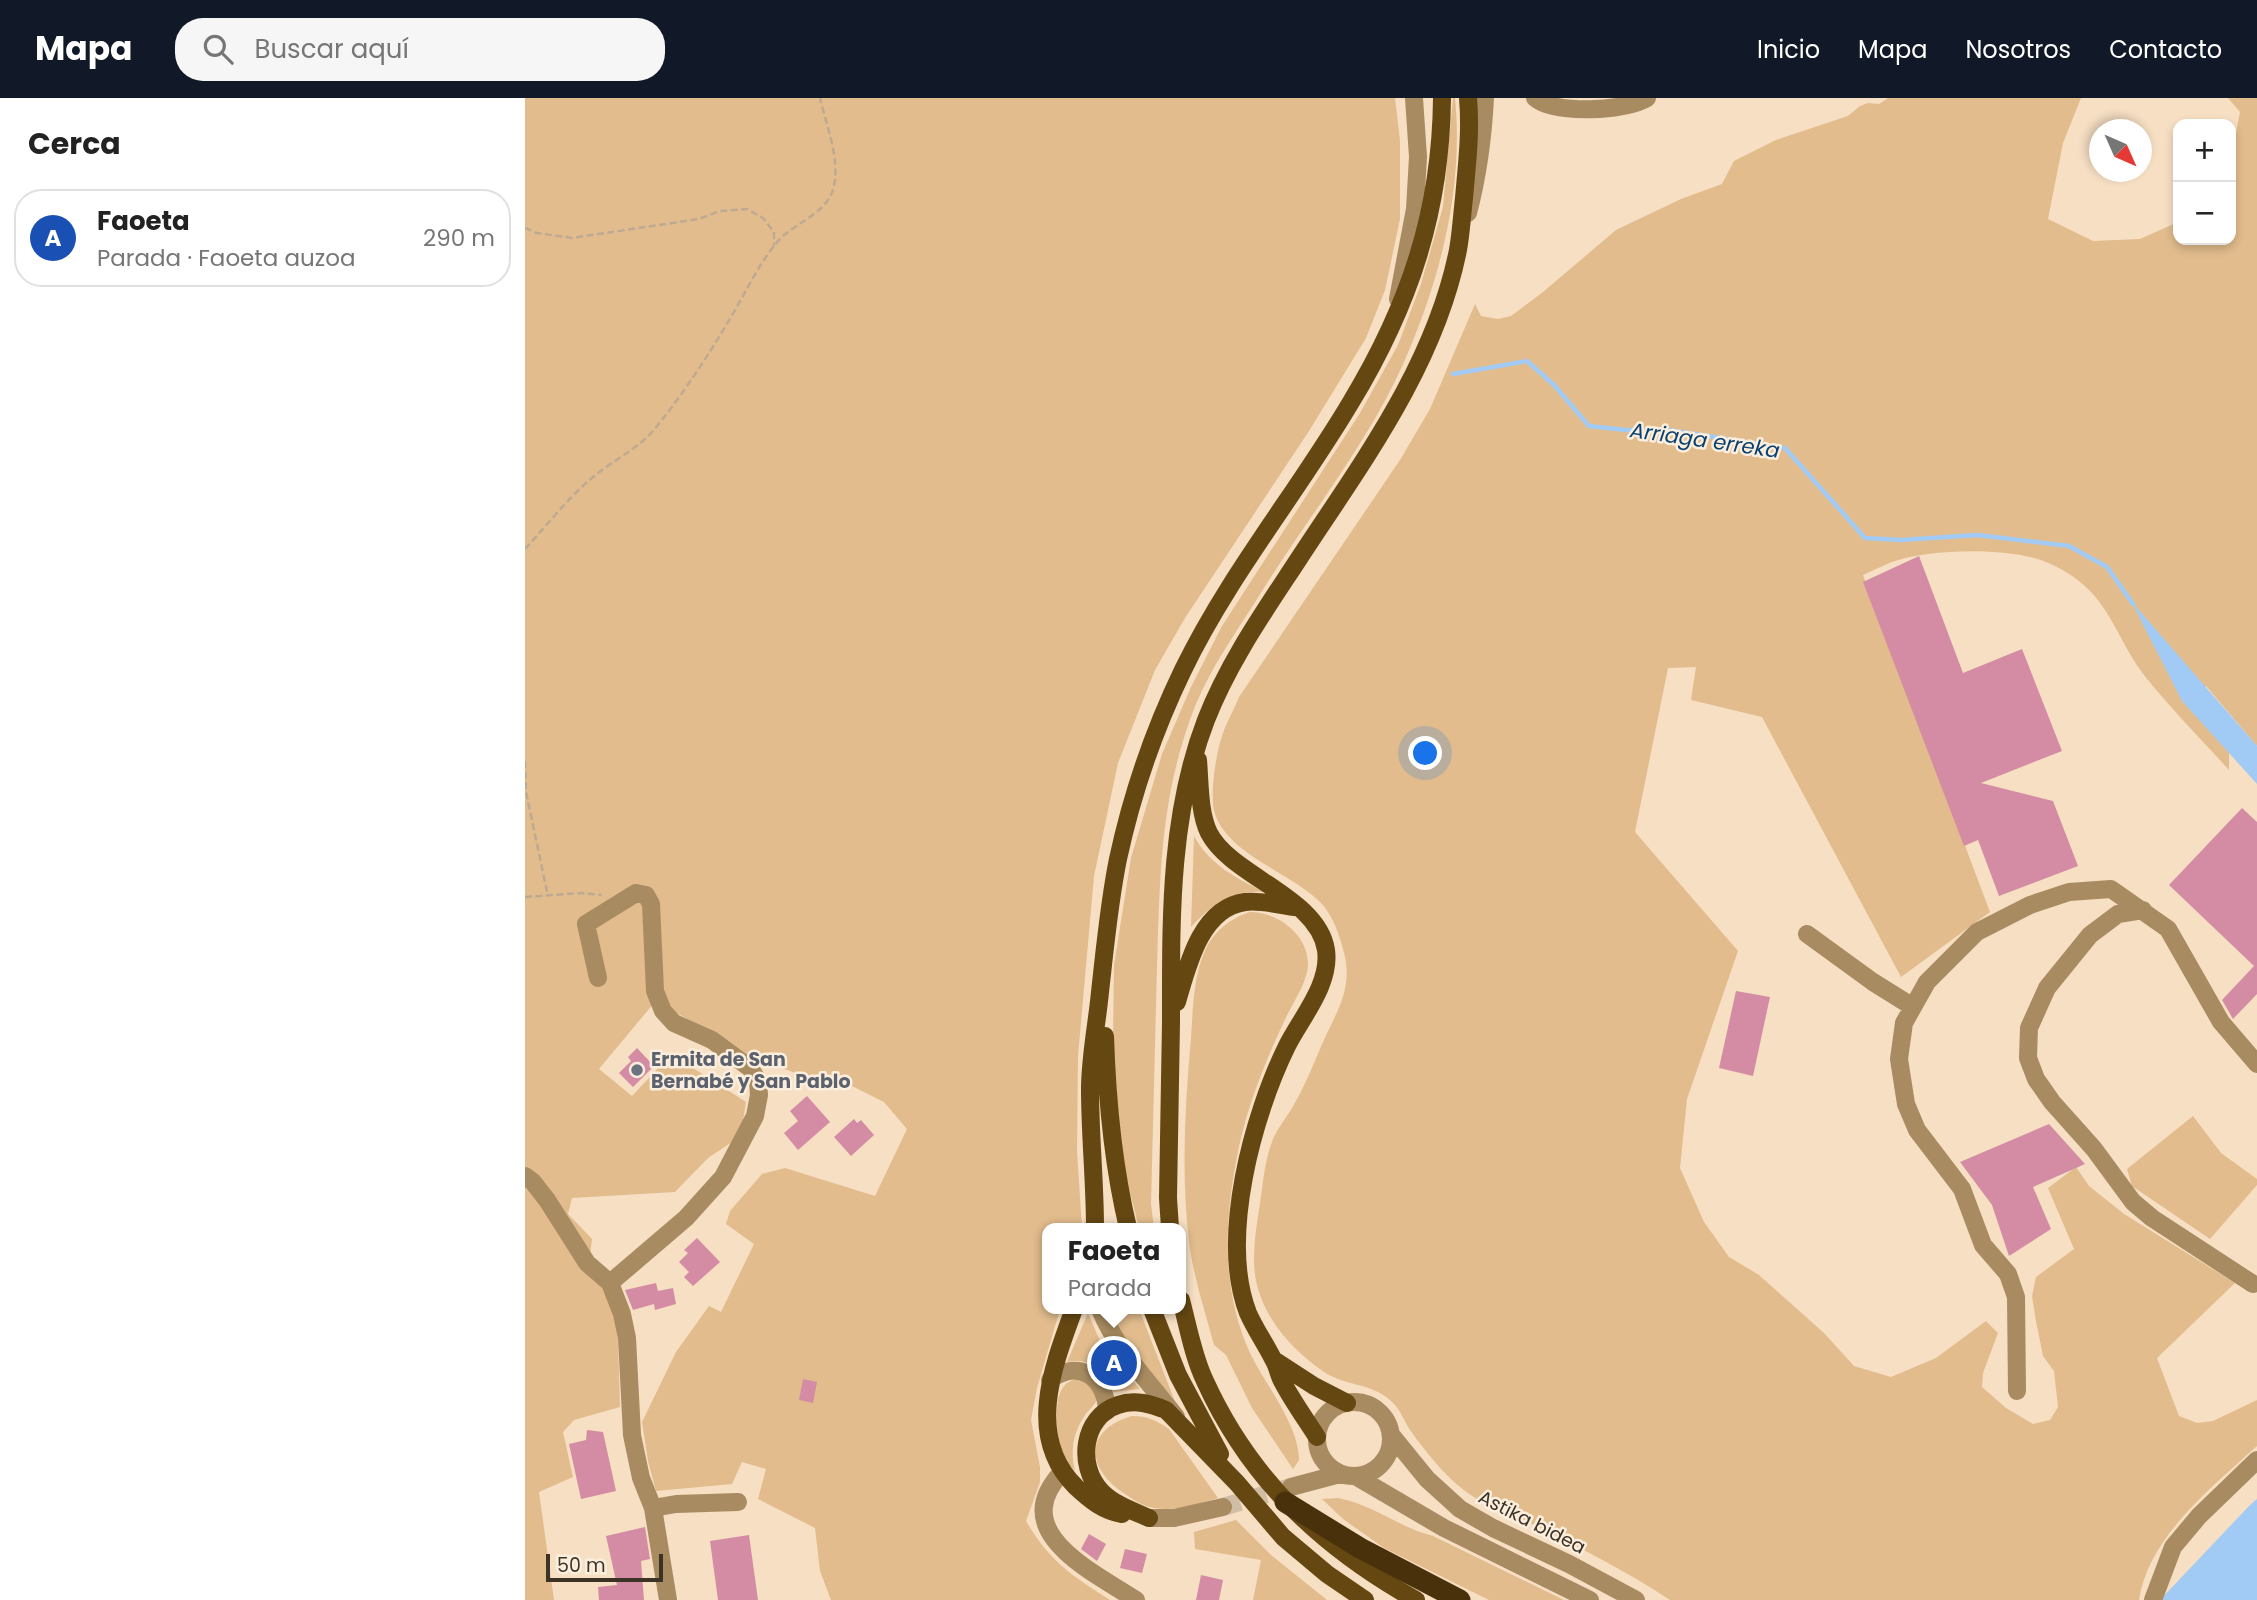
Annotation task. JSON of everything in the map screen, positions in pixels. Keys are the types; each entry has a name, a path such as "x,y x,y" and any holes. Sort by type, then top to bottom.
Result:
{"highway":[{"path":"1285,1502 1360,1548 1460,1600"}],"main road":[{"path":"1095,1223 1090,1086 1118,859 1135,794 1182,672 1227,590 1350,404 1376,359 1396,316 1423,246 1430,219 1439,162 1442,98"},
{"path":"1170,1223 1171,936 1176,848 1188,776 1206,720 1239,652 1375,444 1425,351 1441,309 1458,250 1468,156 1468,98"},
{"path":"1197,749 1207,831 1218,847 1311,919 1326,949 1326,970 1320,986 1286,1049 1254,1134 1241,1190 1237,1245 1238,1267 1248,1311 1281,1379 1317,1437"},
{"path":"1171,1023 1192,951 1207,927 1226,910 1243,902 1298,907"},
{"path":"1104,963 1106,1090 1112,1148 1127,1223"},
{"path":"1072,1314 1050,1380 1046,1416 1049,1437 1063,1471 1091,1501 1114,1512 1149,1518"},
{"path":"1154,1314 1178,1375 1237,1483"},
{"path":"1185,1314 1204,1380 1245,1452 1285,1502 1366,1570 1416,1600"},
{"path":"1274,1360 1314,1386 1347,1403"},
{"path":"1149,1518 1117,1503 1101,1491 1089,1473 1086,1441 1093,1426 1117,1405 1133,1402 1151,1404 1166,1410 1237,1483 1283,1536 1327,1574 1364,1600"}],"street":[{"path":"1396,316 1415,209 1417,157 1414,98"},
{"path":"1458,250 1476,181 1484,131 1485,98"},
{"path":"1535,98 1541,103 1564,108 1621,107 1637,104 1647,98"},
{"path":"2017,1391 2016,1297 2008,1274 1983,1245 1962,1189 1917,1130 1906,1104 1899,1059 1905,1023 1927,982 1977,932 2030,905 2070,892 2111,889 2168,929 2221,1022 2257,1064"},
{"path":"597,978 586,924 636,893 646,895 651,904 655,991 663,1010 674,1023 712,1040 750,1068 758,1081 759,1095 755,1116 723,1177 686,1217 610,1283"},
{"path":"2143,910 2118,914 2090,935 2047,988 2029,1028 2028,1058 2036,1079 2052,1102 2094,1149 2133,1202 2151,1218 2253,1284"},
{"path":"1807,934 1913,1007"},
{"path":"525,1176 547,1200 587,1263 610,1283 622,1314 627,1338 632,1434 641,1478 653,1508 667,1600"},
{"path":"1102,1314 1128,1358 1179,1421"},
{"path":"1050,1380 1058,1374 1072,1371 1088,1373 1100,1383 1105,1392 1107,1411"},
{"path":"1322,1458 1291,1487 1349,1475 1377,1469 1385,1461 1392,1436 1378,1410 1368,1405 1347,1403 1334,1408 1326,1416 1317,1437 1322,1458 1329,1467 1349,1475 1453,1533 1590,1600"},
{"name":"Astika bidea","path":"1392,1436 1438,1490 1476,1520 1569,1564 1636,1600"},
{"path":"2153,1600 2173,1547 2199,1516 2257,1460"},
{"path":"1063,1471 1050,1484 1045,1500 1043,1515 1047,1530 1058,1545 1083,1566 1136,1600"},
{"path":"653,1508 676,1504 738,1502"},
{"path":"1149,1518 1174,1518 1223,1507"}],"path":[{"path":"525,549 597,474 652,432 691,379 780,239 827,201 834,187 835,163 820,98"},
{"path":"525,228 537,233 572,238 699,219 720,211 747,209 764,218 774,232 774,247"},
{"path":"525,761 526,792 548,896"},
{"path":"525,897 581,893 627,898"}],"shaded area":[{"path":"525,98 1395,98 1400,141 1400,219 1385,290 1366,338 1309,431 1185,618 1155,670 1118,763 1094,876 1078,1056 1077,1151 1082,1223 1042,1223 1042,1314 1059,1314 1037,1388 1031,1420 1040,1467 1040,1482 1026,1521 1062,1567 1110,1600 831,1600 820,1571 815,1528 758,1499 766,1469 742,1462 732,1484 656,1491 642,1422 676,1352 709,1306 721,1312 754,1244 726,1224 730,1211 762,1174 785,1168 875,1196 907,1129 884,1102 836,1078 803,1076 743,1053 672,1010 664,991 599,1069 632,1096 662,1064 682,1061 746,1102 743,1121 732,1142 708,1158 675,1192 572,1198 568,1214 592,1239 590,1255 615,1316 620,1407 574,1420 563,1432 573,1477 539,1492 554,1600 525,1600"},
{"path":"1455,98 1456,166 1446,233 1428,299 1404,362 1357,449 1215,667 1198,700 1181,748 1167,810 1161,871 1151,1204 1153,1223 1138,1223 1120,1153 1113,1038 1114,965 1131,858 1162,754 1191,687 1222,626 1360,413 1398,345 1421,284 1443,207"},
{"path":"1888,98 2081,98 2063,143 2048,219 2093,241 2140,239 2173,224 2173,245 2236,245 2236,132 2240,112 2228,98 2257,98 2257,746 2206,686 2182,701 2229,752 2229,770 2144,675 2097,599 2077,580 2049,563 2019,555 1982,551 1943,552 1892,562 1863,575 1990,912 1901,977 1762,717 1691,700 1696,667 1668,668 1635,832 1738,951 1687,1099 1680,1168 1704,1222 1729,1257 1759,1275 1824,1333 1854,1366 1891,1377 1936,1358 1986,1321 1998,1333 1983,1373 1982,1387 2006,1408 2033,1424 2050,1420 2058,1407 2054,1371 2043,1356 2036,1321 2032,1296 2036,1277 2074,1249 2048,1188 2076,1167 2089,1186 2124,1214 2235,1283 2157,1358 2179,1416 2197,1423 2213,1421 2257,1400 2257,1446 2185,1514 2169,1534 2145,1577 2139,1600 1670,1600 1595,1556 1467,1492 1432,1459 1396,1406 1383,1394 1332,1377 1297,1350 1274,1323 1259,1292 1255,1276 1256,1231 1270,1147 1301,1092 1338,1011 1345,991 1347,969 1339,935 1325,907 1307,891 1246,852 1222,828 1215,814 1213,786 1218,753 1224,731 1239,697 1400,460 1430,409 1475,304 1481,316 1498,319 1511,316 1616,230 1681,199 1722,184 1734,161 1776,140 1848,116 1860,106 1868,103 1879,104"},
{"path":"1194,836 1216,863 1265,892 1242,893 1224,900 1207,911 1191,927"},
{"path":"1250,912 1270,916 1289,926 1302,942 1308,963 1302,986 1261,1076 1239,1144 1228,1235 1230,1284 1235,1308 1251,1355 1294,1433 1299,1460 1293,1469 1252,1408 1226,1355 1214,1345 1193,1267 1187,1216 1186,1114 1193,1006 1198,973 1207,946 1217,933 1229,922"},
{"path":"2193,1116 2221,1153 2257,1179 2257,1185 2210,1239 2132,1186 2127,1169"},
{"path":"1088,1314 1100,1341 1140,1389 1113,1392 1096,1367 1083,1362 1067,1362"},
{"path":"1109,1314 1141,1314 1174,1399 1146,1367"},
{"path":"1075,1379 1087,1382 1098,1396 1075,1435 1075,1471 1063,1456 1057,1411 1061,1391"},
{"path":"1132,1416 1151,1419 1169,1429 1218,1498 1178,1508 1154,1508 1138,1502 1112,1484 1102,1473 1095,1450 1105,1430"},
{"path":"1338,1498 1433,1536 1564,1600 1489,1600 1384,1548 1343,1519 1322,1499"},
{"path":"1236,1520 1271,1555 1327,1600 1253,1600 1261,1560 1195,1549 1194,1532"}],"water":[{"path":"2131,601 2257,746 2257,784 2182,701"},
{"path":"2257,1499 2257,1600 2160,1600 2250,1505"}],"building":[{"path":"1919,556 1963,673 2022,649 2062,751 1981,783 2053,801 2078,866 1999,896 1978,840 1964,846 1863,582"},
{"path":"2242,808 2257,822 2257,994 2233,1019 2222,1000 2254,966 2169,885"},
{"path":"1736,991 1770,997 1753,1076 1719,1068"},
{"name":"Ermita de San Bernabé y San Pablo","path":"637,1048 654,1066 633,1087 619,1073 631,1061 628,1057"},
{"path":"807,1096 830,1122 798,1150 784,1133 798,1121 790,1111"},
{"path":"854,1119 857,1123 861,1120 874,1135 851,1156 834,1137"},
{"path":"2049,1124 2085,1164 2033,1187 2051,1229 2009,1256 1992,1205 1960,1162"},
{"path":"697,1238 720,1262 693,1286 684,1277 689,1272 679,1262 688,1253 684,1250"},
{"path":"656,1283 658,1291 673,1288 676,1304 655,1310 654,1304 633,1310 625,1290"},
{"path":"803,1379 817,1382 813,1403 799,1400"},
{"path":"587,1430 603,1432 616,1491 581,1499 569,1444 586,1440"},
{"path":"645,1527 650,1559 641,1561 644,1600 599,1600 598,1587 617,1585 606,1536"},
{"path":"1089,1534 1106,1544 1097,1561 1081,1549"},
{"path":"749,1535 758,1600 718,1600 710,1541"},
{"path":"1125,1549 1147,1554 1142,1573 1120,1568"},
{"path":"1201,1575 1223,1580 1219,1600 1196,1600"}],"waterway":[{"name":"Arriaga erreka","path":"1453,374 1527,361 1554,385 1589,426 1626,430 1669,430 1785,448 1865,538 1901,540 1977,535 2069,546 2107,567 2133,604"}],"tunnel":[{"path":"1223,1507 1291,1487"}],"place":[{"name":"Ermita de San Bernabé y San Pablo","path":"637,1070"},
{"name":"Faoeta","path":"1114,1363"}]}
